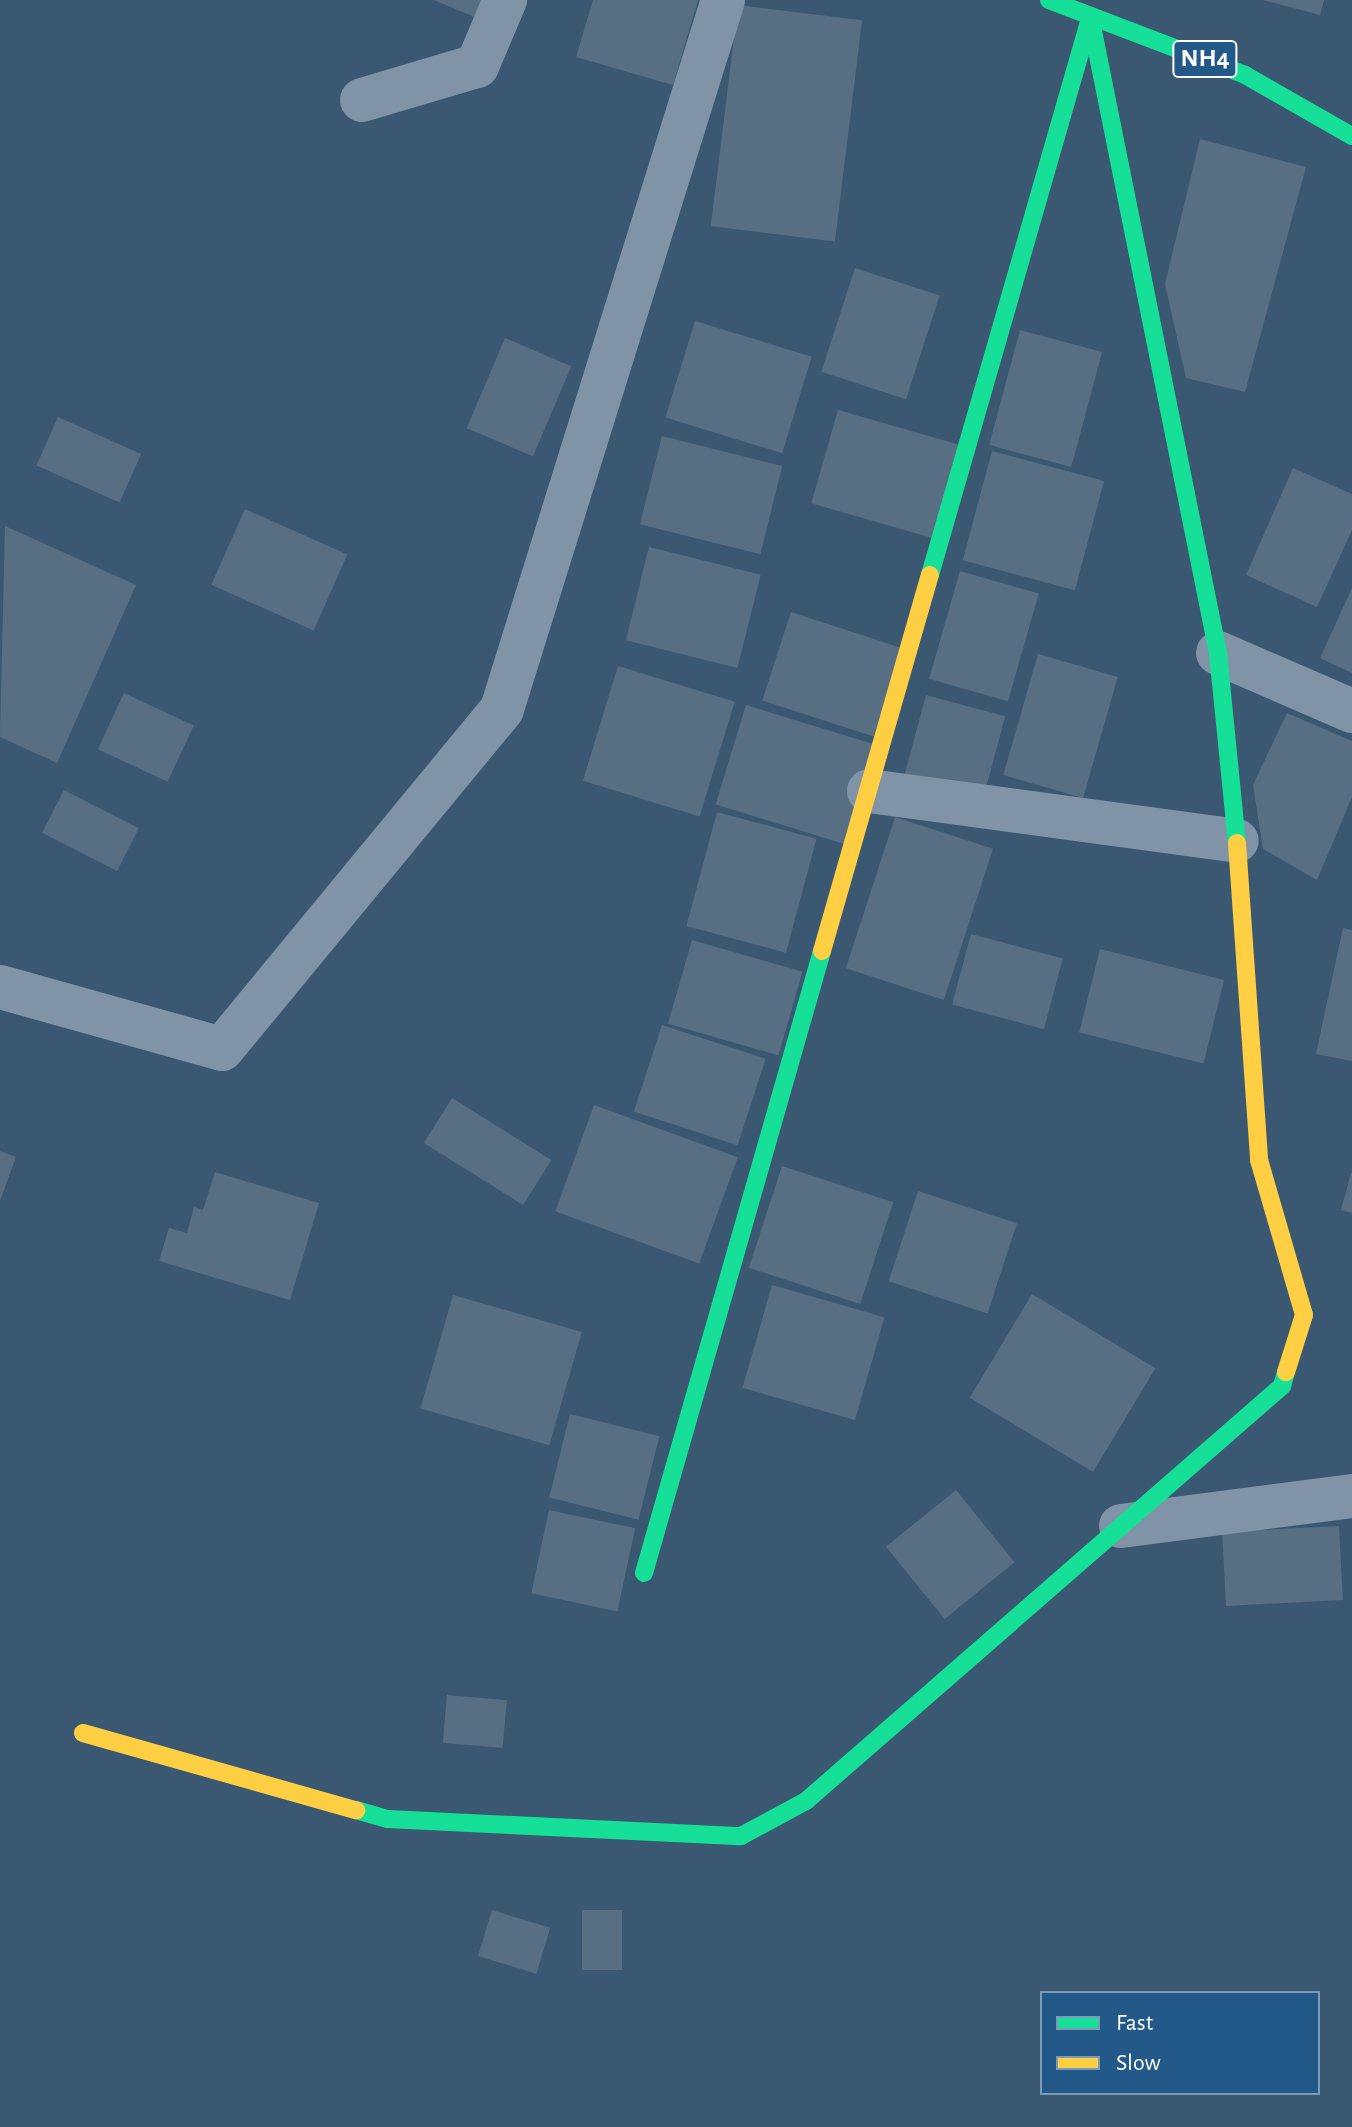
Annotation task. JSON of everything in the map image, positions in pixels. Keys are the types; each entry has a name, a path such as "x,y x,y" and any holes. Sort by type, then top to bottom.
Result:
{"main road":[{"name":"NH4","path":"1049,0 1245,75 1352,136"},
{"path":"83,1733 388,1819 741,1836 806,1801 1282,1386 1304,1315 1259,1160 1237,841 1218,653 1090,16"},
{"path":"644,1573 1090,16"}],"street":[{"path":"362,100 477,66 505,0"},
{"path":"0,987 222,1049 502,709 723,0"},
{"path":"1218,653 1352,711"},
{"path":"869,791 1237,841"},
{"path":"1121,1526 1352,1496"}],"building":[{"path":"434,0 485,0 477,18"},
{"path":"593,0 698,0 673,85 576,57"},
{"path":"1263,0 1324,0 1320,15"},
{"path":"738,5 862,20 835,242 711,226"},
{"path":"1200,139 1306,167 1245,392 1186,378 1165,284"},
{"path":"855,268 940,296 906,399 821,372"},
{"path":"695,321 812,357 782,453 665,418"},
{"path":"1020,330 1102,352 1071,467 989,445"},
{"path":"505,338 571,366 533,456 467,428"},
{"path":"838,410 960,445 933,538 811,503"},
{"path":"58,417 141,454 120,502 36,465"},
{"path":"662,436 782,466 760,554 640,524"},
{"path":"992,451 1104,481 1075,590 963,560"},
{"path":"1293,468 1352,494 1352,530 1317,607 1246,575"},
{"path":"245,509 347,555 314,630 211,585"},
{"path":"5,526 136,585 57,763 0,737"},
{"path":"649,547 761,575 737,668 626,640"},
{"path":"960,571 1039,594 1008,701 929,679"},
{"path":"1352,588 1352,673 1320,658"},
{"path":"791,612 902,648 874,737 762,700"},
{"path":"1038,654 1118,677 1083,798 1003,775"},
{"path":"618,666 735,702 700,816 583,781"},
{"path":"124,693 194,726 168,782 98,749"},
{"path":"926,695 1005,716 982,801 903,780"},
{"path":"746,705 874,744 844,844 716,804"},
{"path":"1287,713 1352,741 1352,797 1317,880 1263,849 1253,785"},
{"path":"64,790 139,828 117,871 42,833"},
{"path":"717,812 816,839 786,953 686,926"},
{"path":"895,817 993,849 944,1000 846,968"},
{"path":"1343,928 1352,930 1352,1061 1316,1054"},
{"path":"971,934 1063,959 1044,1029 952,1005"},
{"path":"692,940 803,972 779,1055 668,1024"},
{"path":"1100,949 1224,980 1203,1063 1079,1032"},
{"path":"662,1025 766,1059 738,1145 634,1112"},
{"path":"452,1098 551,1160 523,1205 424,1143"},
{"path":"594,1105 738,1157 699,1264 555,1211"},
{"path":"0,1151 16,1157 0,1201"},
{"path":"782,1166 893,1202 860,1304 749,1268"},
{"path":"215,1172 319,1203 290,1300 159,1261 169,1228 187,1233 194,1207 203,1210"},
{"path":"1352,1173 1352,1213 1341,1210"},
{"path":"918,1191 1017,1223 988,1313 889,1281"},
{"path":"772,1285 884,1317 855,1420 743,1388"},
{"path":"1032,1294 1155,1368 1093,1472 970,1398"},
{"path":"453,1295 582,1332 549,1445 420,1408"},
{"path":"570,1414 659,1436 638,1520 549,1497"},
{"path":"956,1490 1015,1562 945,1619 886,1547"},
{"path":"549,1510 635,1528 617,1611 531,1593"},
{"path":"1339,1526 1343,1600 1226,1606 1222,1532"},
{"path":"447,1695 507,1700 503,1748 443,1743"},
{"path":"492,1910 550,1928 536,1974 478,1956"},
{"path":"582,1910 622,1910 622,1970 582,1970"}],"traffic: fast":[{"path":"1049,0 1245,75 1352,136"},
{"path":"1090,16 1218,653 1237,843"},
{"path":"930,575 1089,22"},
{"path":"644,1573 822,951"},
{"path":"356,1810 388,1819 741,1836 806,1801 1282,1386 1286,1372"}],"traffic: slow":[{"path":"822,951 930,575"},
{"path":"1237,843 1259,1160 1304,1315 1286,1372"},
{"path":"83,1733 356,1810"}]}
